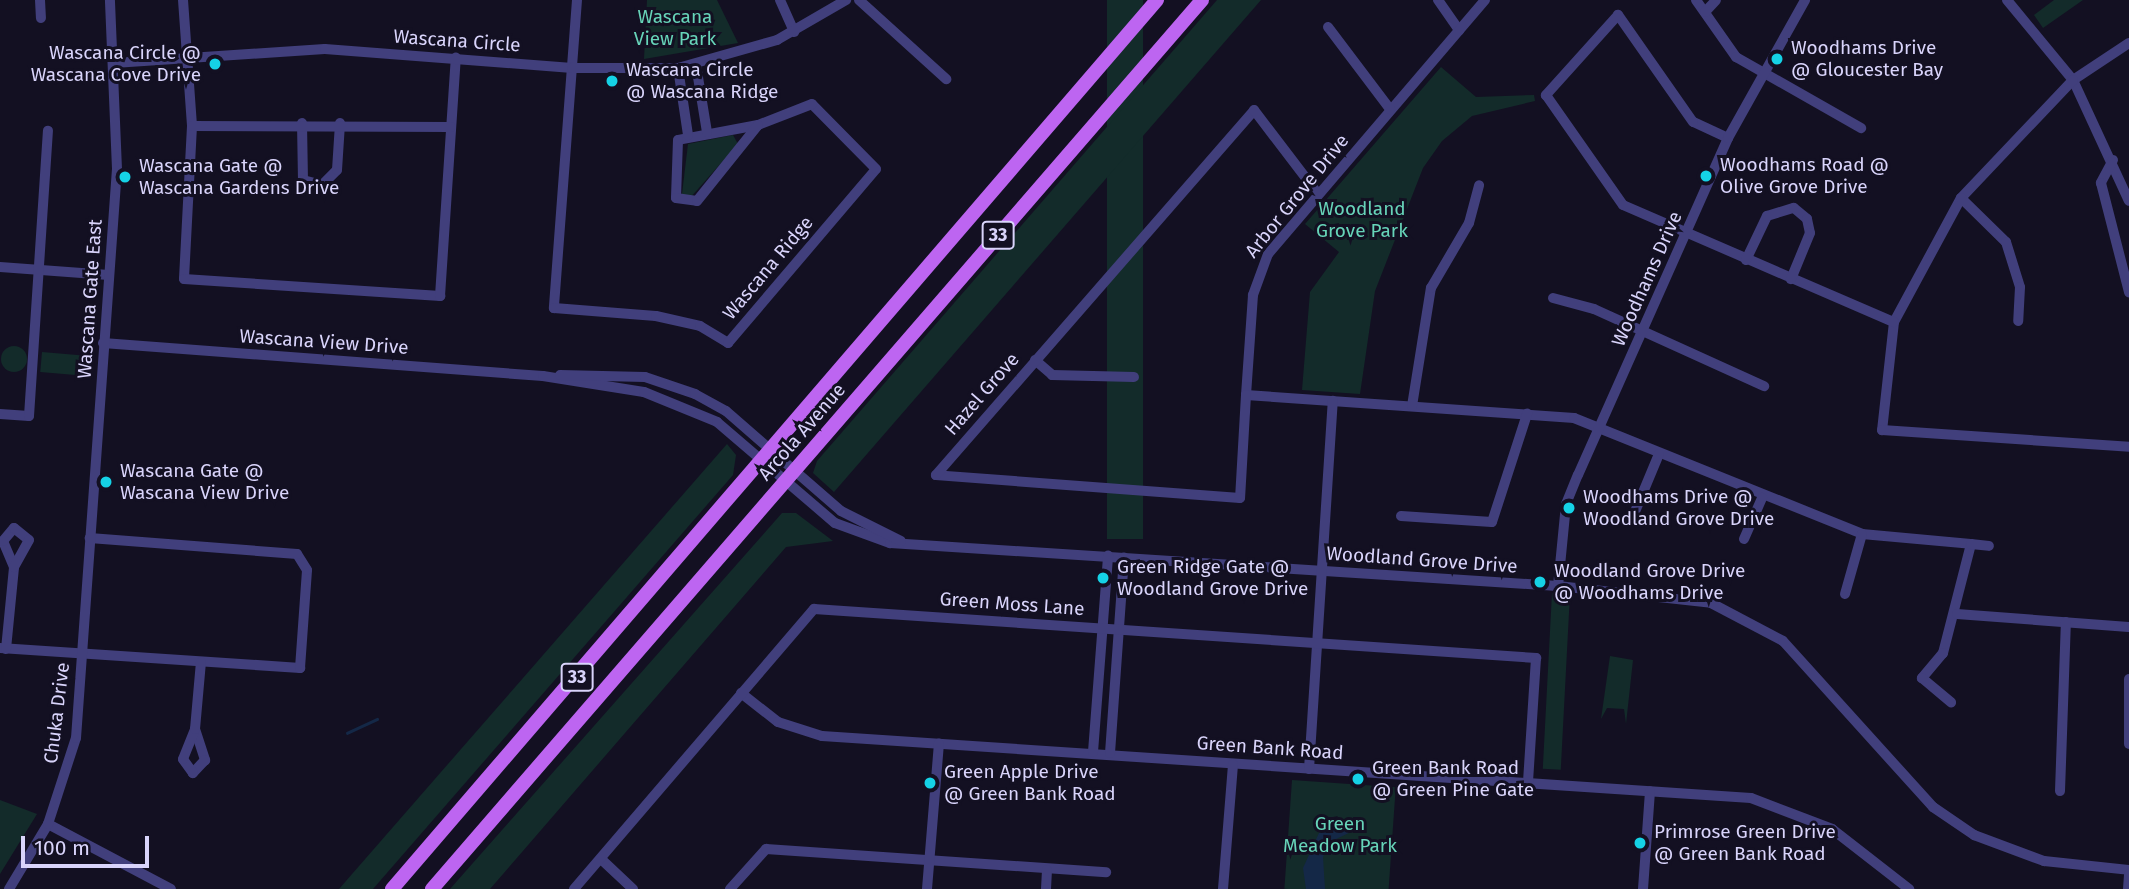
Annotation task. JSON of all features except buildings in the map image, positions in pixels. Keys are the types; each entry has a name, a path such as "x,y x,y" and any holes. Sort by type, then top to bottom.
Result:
{"main road":[{"name":"Arcola Avenue","path":"391,889 772,453 1157,0"},
{"name":"Arcola Avenue","path":"432,889 1202,0"}],"street":[{"path":"40,0 41,18"},
{"path":"110,0 114,63"},
{"path":"183,0 192,126 184,279 440,296 456,58"},
{"path":"572,68 577,0"},
{"path":"780,0 794,32"},
{"name":"Wascana Circle","path":"114,63 325,49 572,68 678,68 696,65 794,32 846,0"},
{"path":"859,0 946,79"},
{"path":"1438,0 1459,30"},
{"name":"Arbor Grove Drive","path":"1246,395 1256,274 1318,194 1485,0"},
{"path":"1696,0 1736,57 1861,128"},
{"path":"1705,12 1716,0"},
{"name":"Woodhams Drive","path":"1558,586 1566,504 1728,138 1761,69 1805,0"},
{"path":"2007,0 2073,80 2113,160 2129,201"},
{"path":"1728,138 1693,122 1618,15 1546,95 1623,205 1746,260 1894,321"},
{"path":"1328,27 1391,109"},
{"path":"2129,43 2073,80 1961,198 1894,321 1882,430 2129,447"},
{"name":"Wascana Gate East","path":"90,538 117,169 114,63"},
{"path":"696,65 707,132"},
{"name":"Wascana Ridge","path":"572,68 554,308 656,316 699,326 728,342 876,169 812,104 758,125 688,135 678,140 674,189 676,198 690,205 758,125"},
{"path":"678,68 688,135"},
{"name":"Hazel Grove","path":"1246,395 1240,498 936,475 1254,110 1318,194"},
{"path":"192,126 302,123 451,127"},
{"path":"302,123 303,180 323,185 337,170 340,124"},
{"path":"0,414 29,416 48,131"},
{"path":"2113,160 2101,183 2129,292"},
{"path":"1412,406 1431,288 1469,223 1479,185"},
{"path":"1961,198 2006,242 2020,287 2018,321"},
{"path":"1746,260 1767,216 1794,208 1810,225 1791,279"},
{"path":"0,267 109,275"},
{"path":"1553,298 1644,330 1764,386"},
{"name":"Wascana View Drive","path":"103,343 543,376 645,377 695,394 726,411 794,471"},
{"path":"1035,360 1052,375 1134,377"},
{"name":"Wascana View Drive","path":"543,376 679,404 717,422 785,483"},
{"path":"1246,395 1574,418 1762,498 1862,534 1989,546"},
{"path":"1309,769 1334,401"},
{"path":"1401,516 1492,522 1527,414"},
{"path":"1634,514 1659,454"},
{"name":"Woodland Grove Drive","path":"794,471 841,511 908,544"},
{"name":"Woodland Grove Drive","path":"785,483 865,538 908,544 1667,594 1751,620 1818,674 1946,816 2044,861 2129,872"},
{"path":"1744,539 1762,498"},
{"path":"1845,594 1862,534"},
{"path":"82,653 300,668 307,570 297,554 90,538"},
{"name":"Chuka Drive","path":"9,889 48,824 73,750 90,538"},
{"path":"1951,702 1922,678 1943,653 1957,614 1971,544"},
{"path":"1093,752 1108,556"},
{"path":"1110,754 1124,557"},
{"path":"3,648 14,568"},
{"name":"Green Moss Lane","path":"574,889 814,609 1536,658 1528,783"},
{"path":"1957,614 2129,627"},
{"path":"2060,791 2066,622"},
{"name":"Chuka Drive","path":"3,648 82,653"},
{"path":"195,730 201,662"},
{"path":"2129,679 2129,744"},
{"name":"Green Bank Road","path":"741,693 778,722 806,733 1751,798 1786,807 1849,839 1893,884 1909,889"},
{"path":"927,889 939,743"},
{"path":"1223,889 1233,764"},
{"path":"1643,889 1650,791"},
{"path":"48,824 171,889"},
{"path":"730,889 766,849 1106,872"},
{"path":"601,859 633,889"},
{"path":"1046,889 1047,870"},
{"path":"2128,889 2129,872"}],"green space":[{"name":"Wascana View Park","path":"647,0 717,0 738,43 644,59"},
{"path":"1107,0 1143,0 1143,539 1107,539"},
{"path":"1217,0 1261,0 834,492 813,473 817,461"},
{"path":"2054,0 2083,0 2043,28 2034,15"},
{"name":"Woodland Grove Park","path":"1441,67 1476,97 1534,95 1535,101 1472,116 1442,141 1423,168 1375,291 1360,394 1302,390 1310,292 1339,252 1305,224"},
{"path":"733,135 738,144 690,198 682,194 688,144"},
{"path":"14,346 23,350 27,359 23,368 14,372 5,368 1,359 5,350"},
{"path":"42,352 89,356 87,376 40,372"},
{"path":"727,444 736,455 733,475 373,889 339,889"},
{"path":"782,513 796,513 833,541 786,547 490,889 450,889"},
{"path":"1552,593 1570,594 1561,770 1543,769"},
{"path":"1610,656 1633,660 1626,724 1624,709 1607,708 1601,719"},
{"name":"Green Meadow Park","path":"1292,780 1396,787 1389,889 1284,889"},
{"path":"0,800 37,814 0,874"}],"water":[{"path":"1356,821 1355,830 1330,842 1323,857 1325,889 1306,889 1303,868 1319,833"}],"waterway":[{"path":"347,733 377,719"}],"place":[{"name":"Woodhams Drive @ Gloucester Bay","path":"1777,59"},
{"name":"Wascana Circle @ Wascana Cove Drive","path":"215,64"},
{"name":"Wascana Circle @ Wascana Ridge","path":"612,81"},
{"name":"Woodhams Road @ Olive Grove Drive","path":"1706,176"},
{"name":"Wascana Gate @ Wascana Gardens Drive","path":"125,177"},
{"name":"Wascana Gate @ Wascana View Drive","path":"106,482"},
{"name":"Woodhams Drive @ Woodland Grove Drive","path":"1569,508"},
{"name":"Green Ridge Gate @ Woodland Grove Drive","path":"1103,578"},
{"name":"Woodland Grove Drive @ Woodhams Drive","path":"1540,582"},
{"name":"Green Bank Road @ Green Pine Gate","path":"1358,779"},
{"name":"Green Apple Drive @ Green Bank Road","path":"930,783"},
{"name":"Primrose Green Drive @ Green Bank Road","path":"1640,843"}]}
